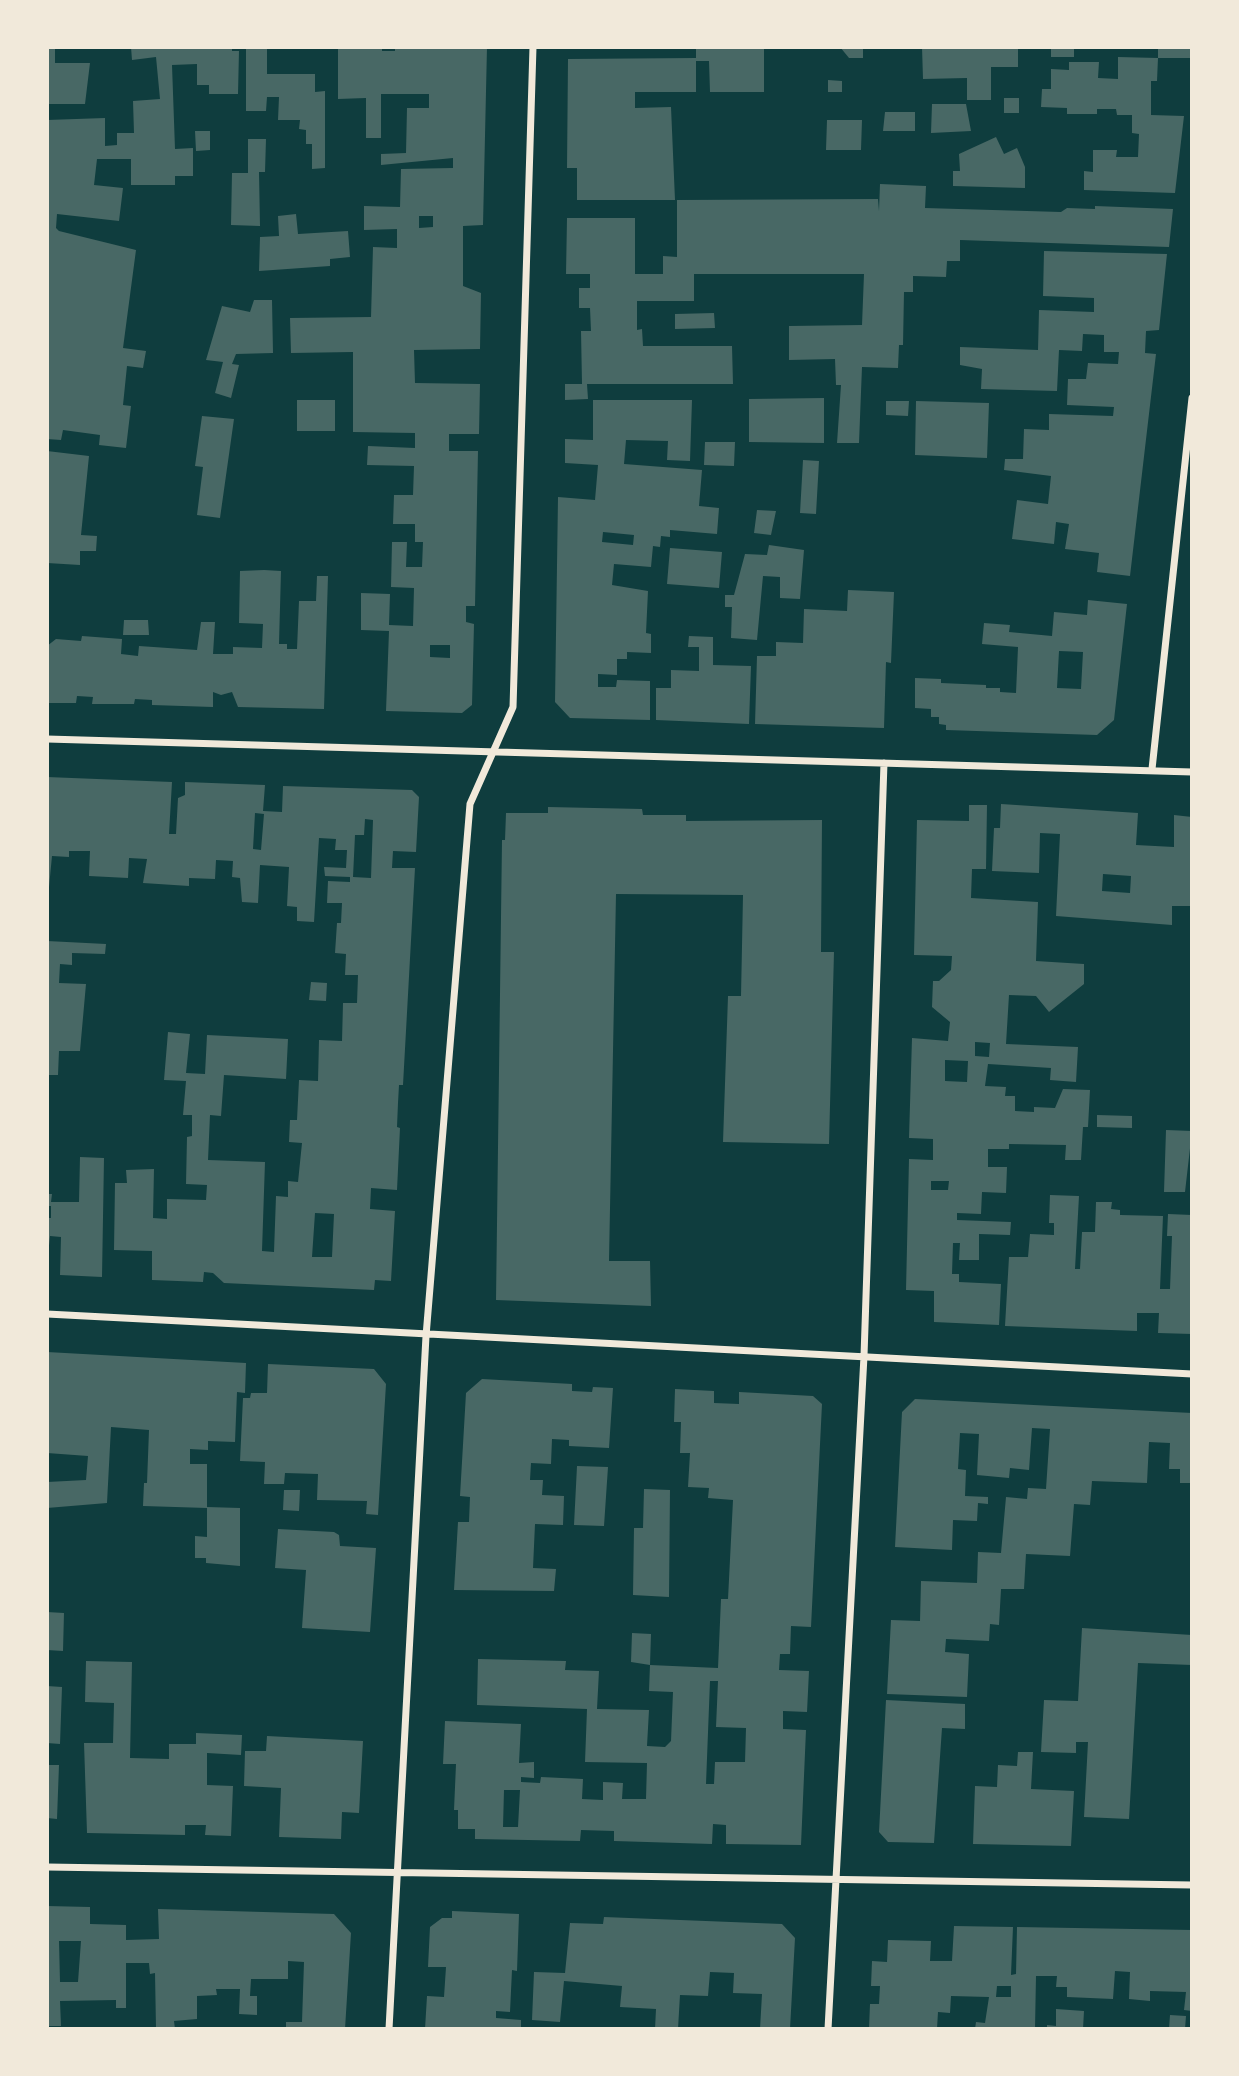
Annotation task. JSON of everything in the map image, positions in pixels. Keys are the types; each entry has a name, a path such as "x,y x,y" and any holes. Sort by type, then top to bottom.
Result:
{"street":[{"path":"389,2029 426,1336 470,804 513,707 533,47"},
{"path":"1152,769 1192,398"},
{"path":"47,739 492,754 1192,772"},
{"path":"828,2029 864,1356 884,763"},
{"path":"47,1314 426,1336 1192,1374"},
{"path":"47,1867 1192,1885"}],"building":[{"path":"47,47 55,47 55,63 90,63 85,104 47,104"},
{"path":"131,47 232,47 232,51 239,51 238,94 209,94 209,85 197,85 197,64 172,65 175,149 193,148 193,176 175,176 175,185 131,185 131,159 97,159 94,185 123,188 119,221 57,214 56,228 59,231 136,250 123,348 146,351 143,368 127,366 123,405 131,406 126,448 99,445 100,435 63,430 61,440 47,439 47,120 105,118 105,146 117,145 117,133 134,133 133,101 160,99 156,57 132,60"},
{"path":"246,47 267,47 267,74 315,74 315,92 325,91 325,168 312,169 312,144 306,144 306,130 299,129 300,120 278,120 279,97 267,97 266,111 246,111"},
{"path":"338,47 382,47 382,51 395,51 395,47 487,47 483,225 463,226 463,286 481,293 480,349 414,350 415,383 480,384 479,434 449,434 449,451 478,451 475,606 466,606 466,622 474,624 472,705 462,713 386,711 389,631 361,630 361,593 390,594 389,625 413,626 414,588 391,587 392,542 407,542 406,567 422,567 423,542 415,542 415,524 393,524 394,495 413,495 414,466 367,465 368,446 415,448 415,433 353,432 353,352 291,353 290,318 371,317 373,247 397,248 397,229 364,230 364,206 400,207 401,169 453,168 453,158 381,165 381,154 406,153 407,108 429,108 429,94 381,94 381,138 366,138 366,98 338,99","holes":["419,216 433,216 433,227 419,228","430,645 450,645 450,658 430,657"]},
{"path":"696,47 764,47 764,92 710,92 709,61 696,61 696,92 635,92 635,108 671,107 675,200 577,200 577,168 567,168 568,59 696,58"},
{"path":"840,47 863,47 863,58 849,58"},
{"path":"922,47 1018,47 1018,67 991,67 991,100 967,100 967,78 923,79"},
{"path":"1051,47 1074,47 1074,57 1051,57"},
{"path":"1158,47 1192,47 1191,58 1158,58"},
{"path":"1118,57 1158,58 1157,81 1151,81 1151,115 1184,116 1175,193 1084,190 1084,171 1093,172 1093,150 1117,150 1116,157 1138,157 1139,134 1132,133 1132,115 1117,115 1116,109 1097,109 1097,114 1067,114 1067,108 1041,107 1042,89 1051,89 1051,69 1069,70 1069,62 1099,62 1098,78 1118,79"},
{"path":"828,80 842,81 842,92 828,92"},
{"path":"1004,98 1019,98 1019,113 1004,113"},
{"path":"932,104 966,104 971,131 931,133"},
{"path":"885,112 915,112 915,131 883,131"},
{"path":"827,120 862,120 861,150 826,150"},
{"path":"195,131 210,131 210,150 196,151"},
{"path":"996,137 1004,154 1017,148 1025,167 1025,188 953,186 953,171 960,171 959,154"},
{"path":"248,139 266,139 265,172 259,172 260,226 231,225 232,173 248,173"},
{"path":"880,184 926,186 925,208 1061,212 1067,208 1095,209 1095,206 1173,209 1169,247 960,240 960,261 947,261 946,277 913,276 913,292 904,292 903,345 899,345 898,368 862,367 859,443 837,443 841,385 836,385 835,359 789,360 789,326 862,325 864,274 694,274 694,301 637,301 637,330 642,329 643,346 732,346 733,384 587,384 588,399 565,400 565,384 582,384 581,331 591,331 590,308 579,308 579,288 590,288 590,274 566,274 567,218 635,218 635,274 663,274 663,256 677,257 677,200 878,199 879,211"},
{"path":"296,214 298,234 348,231 350,257 330,259 330,266 259,271 260,237 279,236 278,216"},
{"path":"1044,251 1167,254 1159,330 1146,331 1145,353 1156,354 1130,576 1097,572 1099,553 1065,549 1069,524 1056,522 1054,544 1012,539 1017,500 1048,504 1051,476 1004,470 1005,459 1023,459 1024,429 1049,430 1049,414 1113,416 1114,407 1067,405 1068,379 1086,379 1088,363 1118,364 1119,352 1104,352 1104,335 1083,334 1082,351 1059,350 1057,391 981,389 982,369 960,365 960,347 1038,350 1039,310 1094,312 1094,298 1043,296"},
{"path":"254,300 272,300 273,353 236,354 232,364 239,365 231,398 215,393 223,362 206,360 222,306 250,312"},
{"path":"714,313 715,328 675,329 675,314"},
{"path":"824,398 824,443 749,442 749,399"},
{"path":"297,400 335,400 335,431 297,431"},
{"path":"593,400 692,400 690,461 667,460 668,441 626,440 624,464 702,470 699,506 719,508 717,534 670,530 670,537 661,536 660,547 653,546 651,567 614,564 612,585 648,591 646,633 651,634 651,653 627,652 627,659 617,659 617,675 598,674 598,687 616,687 617,680 650,681 650,720 570,718 555,702 558,497 595,500 598,465 565,463 565,439 593,440","holes":["603,532 634,535 633,545 602,542"]},
{"path":"886,401 909,401 908,416 886,415"},
{"path":"916,401 989,403 987,458 915,455"},
{"path":"202,416 234,419 220,518 197,515 203,467 195,466"},
{"path":"705,442 735,442 734,466 704,465"},
{"path":"47,451 89,456 81,535 97,536 96,551 80,551 80,565 47,563"},
{"path":"803,460 819,461 816,514 800,513"},
{"path":"757,510 776,511 771,535 754,533"},
{"path":"769,545 804,550 800,599 780,598 780,577 763,576 757,640 731,638 732,607 725,607 725,595 734,595 745,554 767,555"},
{"path":"670,548 722,552 719,588 667,584"},
{"path":"240,571 281,571 279,644 287,644 287,649 297,649 299,601 316,601 317,576 328,576 324,709 238,707 232,692 221,695 213,692 213,707 152,705 152,700 135,699 134,704 92,704 93,697 77,696 76,703 47,703 47,646 56,639 81,641 82,636 122,639 121,654 138,656 139,646 197,650 201,622 215,622 213,654 233,654 233,647 262,648 263,624 239,623"},
{"path":"848,590 894,592 891,663 886,662 884,728 755,724 757,656 776,656 776,642 803,643 804,609 847,611"},
{"path":"1088,600 1127,604 1114,720 1097,735 946,730 946,725 939,724 939,717 931,717 931,709 915,708 915,678 941,679 941,683 986,685 986,688 1000,688 1000,692 1016,693 1018,647 982,644 984,623 1010,625 1009,632 1052,636 1054,612 1087,615","holes":["1059,651 1083,652 1081,689 1057,688"]},
{"path":"124,620 148,620 149,635 123,635"},
{"path":"689,636 713,637 713,665 751,666 749,724 656,720 656,688 671,688 671,670 699,671 699,647 688,647"},
{"path":"47,777 172,782 169,834 176,834 178,798 185,795 185,782 265,785 263,811 282,812 283,786 412,790 419,797 416,852 393,851 392,868 415,868 403,1085 399,1085 397,1190 371,1188 370,1209 395,1211 391,1281 375,1280 374,1290 224,1283 213,1273 204,1272 203,1282 152,1280 152,1251 114,1250 115,1183 127,1183 126,1170 154,1169 153,1218 167,1219 167,1199 206,1200 207,1185 186,1184 187,1137 192,1136 192,1115 183,1115 186,1081 164,1080 168,1032 190,1034 186,1073 205,1074 207,1035 288,1039 286,1079 224,1075 221,1116 210,1115 208,1160 265,1162 262,1251 274,1252 276,1196 288,1197 288,1181 298,1182 302,1143 289,1142 290,1120 297,1120 299,1080 318,1081 319,1040 342,1041 343,1003 357,1003 358,975 345,975 346,954 335,953 337,923 341,923 342,903 327,903 328,881 350,882 350,877 325,876 324,867 346,868 347,850 335,850 336,839 319,838 314,922 297,921 297,907 287,906 289,867 260,865 258,903 242,902 240,878 232,877 233,861 216,860 215,879 189,878 189,886 143,883 147,859 129,858 128,878 89,876 90,851 69,851 69,857 52,856 47,908","holes":["255,813 264,814 261,850 253,849","365,819 373,820 371,878 353,877 355,835 364,835","315,1213 334,1214 332,1257 312,1257"]},
{"path":"1001,804 1138,813 1136,845 1174,847 1174,815 1192,817 1192,906 1172,906 1172,925 1056,916 1060,834 1040,833 1039,873 992,871 994,828 1000,828","holes":["1103,874 1131,876 1130,893 1102,891"]},
{"path":"969,805 987,805 986,869 972,869 971,898 1038,902 1036,961 1084,964 1084,984 1049,1012 1036,996 1009,995 1006,1044 1078,1047 1076,1082 1050,1080 1051,1068 988,1064 985,1086 1006,1087 1005,1096 1015,1096 1015,1111 1034,1112 1034,1107 1055,1108 1063,1089 1090,1090 1088,1127 1083,1127 1081,1160 1065,1160 1066,1145 1009,1144 1009,1149 988,1149 988,1167 1007,1167 1006,1193 982,1192 981,1214 957,1213 957,1220 1011,1222 1010,1235 979,1234 979,1260 959,1260 960,1243 953,1243 952,1274 959,1274 959,1282 1001,1284 999,1325 934,1322 934,1291 906,1290 909,1159 933,1160 933,1139 909,1138 912,1038 948,1041 950,1022 932,1007 933,981 939,981 951,970 952,956 914,955 917,820 969,821","holes":["975,1042 990,1043 989,1057 975,1056","945,1060 968,1061 967,1082 945,1081","931,1181 949,1181 948,1190 931,1190"]},
{"path":"548,807 642,809 643,815 686,815 686,821 822,820 821,952 834,952 829,1144 723,1142 728,996 741,996 743,895 616,894 609,1261 650,1261 651,1306 496,1300 502,840 505,840 506,813 548,813"},
{"path":"47,941 106,944 105,954 72,953 72,965 60,964 59,983 86,984 80,1051 59,1051 58,1075 47,1075"},
{"path":"311,982 327,983 326,1001 309,1000"},
{"path":"1097,1115 1132,1116 1132,1128 1097,1127"},
{"path":"1166,1130 1192,1131 1185,1192 1164,1192"},
{"path":"80,1157 104,1158 102,1277 60,1275 61,1237 50,1236 47,1265 47,1218 51,1218 51,1206 47,1206 47,1194 52,1194 51,1202 79,1202"},
{"path":"1050,1195 1079,1196 1075,1269 1080,1269 1082,1232 1095,1232 1096,1202 1112,1202 1111,1209 1120,1210 1120,1215 1163,1216 1160,1289 1170,1289 1172,1236 1167,1236 1168,1214 1192,1215 1192,1334 1158,1333 1159,1313 1137,1313 1137,1331 1005,1326 1009,1257 1028,1257 1030,1234 1054,1235 1054,1223 1049,1223"},
{"path":"47,1352 246,1363 245,1393 237,1392 235,1442 208,1441 208,1450 190,1449 190,1464 207,1464 207,1508 143,1506 144,1483 147,1483 149,1430 111,1427 107,1503 47,1508 47,1482 86,1480 88,1456 47,1453"},
{"path":"268,1364 374,1369 386,1384 378,1515 366,1514 367,1501 317,1500 318,1474 285,1473 284,1484 264,1484 265,1462 240,1461 243,1398 250,1398 251,1393 267,1393"},
{"path":"482,1379 572,1384 572,1391 592,1392 593,1387 613,1388 609,1448 569,1446 569,1440 552,1439 551,1464 531,1463 530,1480 543,1480 542,1495 564,1496 563,1525 535,1524 533,1568 556,1569 554,1591 454,1590 458,1522 469,1522 470,1497 460,1496 466,1393"},
{"path":"675,1389 714,1391 714,1403 739,1404 739,1392 813,1396 822,1404 811,1627 791,1626 790,1654 780,1654 779,1670 809,1671 807,1712 783,1711 783,1729 806,1730 801,1845 726,1844 726,1825 713,1824 712,1844 614,1841 614,1831 581,1830 580,1841 475,1839 475,1829 458,1829 458,1810 454,1810 456,1764 443,1764 445,1721 521,1724 519,1763 534,1762 534,1778 521,1777 521,1782 540,1783 541,1777 583,1779 582,1799 603,1800 603,1782 623,1783 622,1799 646,1799 647,1763 585,1762 587,1709 477,1705 478,1659 566,1661 565,1670 599,1671 597,1709 649,1710 647,1746 665,1747 671,1741 673,1692 649,1691 650,1665 718,1668 721,1599 728,1599 733,1500 708,1498 709,1488 688,1487 690,1453 680,1453 681,1422 674,1422","holes":["710,1681 718,1681 716,1727 746,1728 745,1762 715,1762 714,1784 706,1784","504,1790 520,1790 518,1827 503,1827"]},
{"path":"915,1399 1192,1413 1192,1483 1180,1483 1180,1469 1169,1469 1170,1443 1149,1442 1147,1483 1092,1481 1090,1505 1074,1504 1070,1556 1026,1554 1024,1589 1001,1589 999,1625 990,1624 989,1641 946,1639 945,1652 969,1654 967,1697 887,1694 891,1620 920,1621 921,1581 977,1583 978,1552 1001,1553 1006,1497 1027,1499 1028,1488 1046,1489 1050,1429 1032,1428 1029,1470 1010,1468 1009,1478 977,1475 979,1434 960,1433 958,1469 966,1470 965,1496 988,1497 988,1504 978,1503 977,1521 953,1520 952,1550 895,1547 902,1412"},
{"path":"577,1466 608,1467 604,1526 574,1525"},
{"path":"644,1489 670,1490 669,1597 633,1595 634,1528 643,1528"},
{"path":"284,1490 300,1490 299,1511 283,1510"},
{"path":"207,1507 240,1508 240,1566 206,1563 206,1558 195,1558 195,1536 207,1537"},
{"path":"278,1529 334,1532 339,1535 340,1546 376,1548 370,1632 302,1628 306,1570 275,1568"},
{"path":"47,1612 64,1613 63,1651 47,1650"},
{"path":"1082,1628 1192,1635 1192,1665 1138,1663 1129,1819 1084,1817 1088,1742 1076,1742 1076,1753 1041,1752 1044,1700 1078,1701"},
{"path":"632,1633 651,1634 650,1665 631,1662"},
{"path":"86,1661 132,1662 130,1758 169,1759 169,1744 196,1744 196,1733 242,1735 241,1755 207,1753 207,1785 233,1786 231,1836 205,1835 206,1825 185,1825 185,1835 87,1833 84,1743 113,1743 114,1703 85,1702"},
{"path":"47,1686 62,1687 60,1744 47,1743"},
{"path":"886,1700 965,1704 965,1729 942,1728 934,1843 888,1842 879,1832"},
{"path":"267,1736 363,1741 359,1813 342,1812 341,1839 279,1837 281,1788 244,1786 245,1751 266,1751"},
{"path":"1018,1752 1033,1752 1031,1789 1074,1791 1071,1846 973,1844 975,1786 997,1787 998,1765 1017,1766"},
{"path":"47,1765 59,1765 57,1819 47,1818"},
{"path":"47,1906 90,1907 90,1924 126,1925 126,1940 159,1939 158,1909 334,1914 351,1933 345,2029 286,2029 286,2022 302,2022 304,1962 288,1961 288,1979 251,1979 250,1996 257,1996 257,2015 239,2014 240,1989 216,1989 217,1995 197,1996 197,2019 174,2021 175,2029 156,2029 155,1973 150,1974 149,1963 126,1963 126,2008 116,2008 116,2000 60,2001 61,2026 47,2026","holes":["59,1941 81,1941 78,1982 60,1982"]},
{"path":"452,1911 519,1914 517,1971 512,1970 510,2012 496,2011 496,2018 521,2020 521,2029 425,2029 427,1996 444,1997 446,1967 428,1967 430,1927 442,1918 452,1918"},
{"path":"604,1917 782,1924 795,1938 790,2029 760,2029 762,1994 733,1993 734,1973 710,1972 708,1996 680,1995 678,2029 655,2029 656,2009 620,2007 622,1986 564,1981 560,2022 532,2020 534,1972 565,1973 570,1923 603,1924"},
{"path":"954,1926 1013,1927 1011,1975 1016,1974 1017,1927 1192,1930 1192,2011 1184,2010 1186,1992 1150,1991 1150,2001 1129,1999 1130,1972 1115,1971 1113,1999 1067,1997 1067,1987 1056,1987 1057,1976 1036,1976 1035,2029 975,2029 976,2022 985,2023 989,1997 951,1996 950,2013 938,2012 937,2029 869,2029 870,2004 879,2004 880,1986 871,1986 872,1961 887,1962 888,1940 931,1941 930,1961 952,1961","holes":["997,1986 1011,1986 1011,1997 996,1997"]},
{"path":"1056,2009 1084,2011 1083,2029 1047,2029 1047,2025 1056,2026"},
{"path":"1170,2015 1186,2016 1185,2029 1169,2029"}]}
